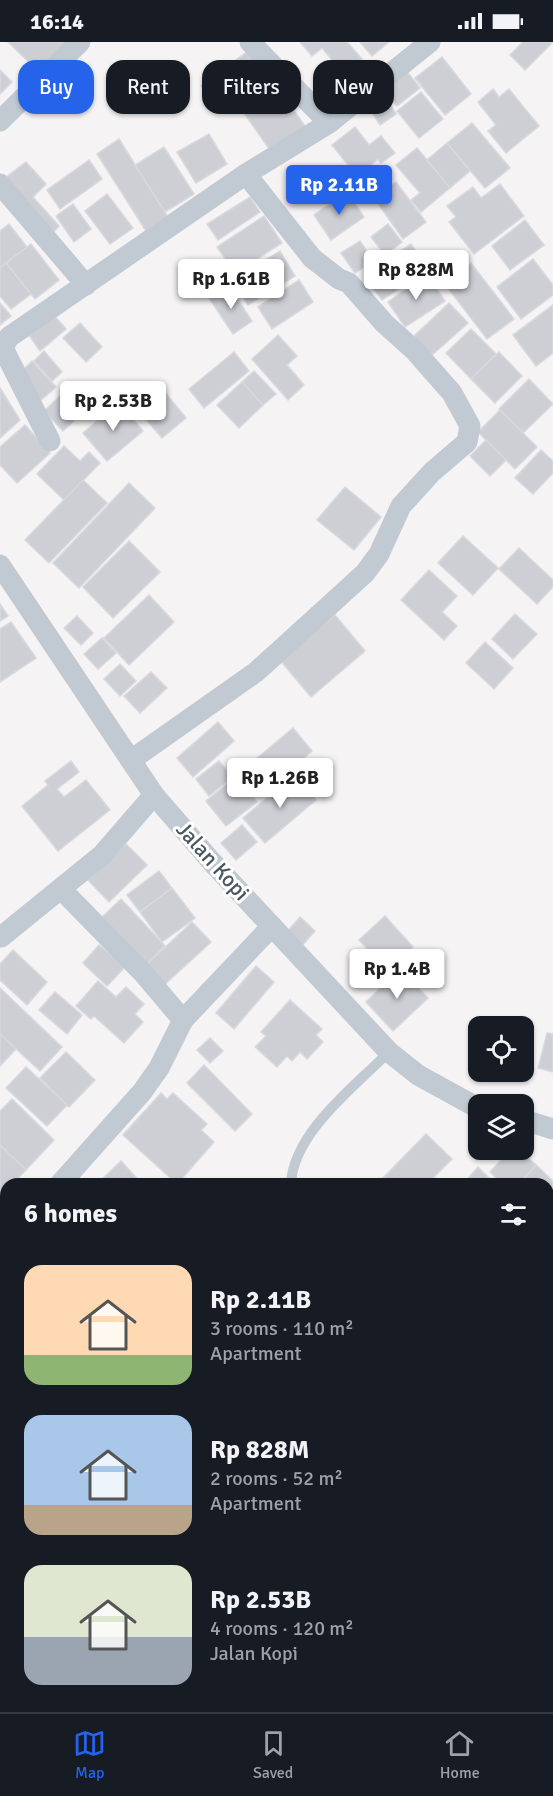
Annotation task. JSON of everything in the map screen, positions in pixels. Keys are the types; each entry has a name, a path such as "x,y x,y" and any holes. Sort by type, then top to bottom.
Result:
{"street":[{"path":"0,121 80,42"},
{"path":"250,42 329,123"},
{"path":"50,441 5,352 4,346 9,337 246,174 329,123 430,42"},
{"path":"131,760 256,672 365,573 379,554 401,506 432,472 466,442 470,426 452,393 415,351 384,323 350,284 339,279 312,258 246,174"},
{"path":"0,184 86,285"},
{"name":"Jalan Kopi","path":"0,566 154,795 212,862 320,980 390,1052 418,1075 468,1102"},
{"path":"1,937 102,855 154,795"},
{"path":"61,889 144,974 183,1020"},
{"path":"65,1178 142,1092 159,1068 183,1020 272,926"},
{"path":"534,1123 553,1129"}],"lane":[{"path":"292,1178 294,1162 308,1134 390,1052"}],"building":[{"path":"8,42 69,42 52,60 27,60"},
{"path":"300,42 347,42 362,59 332,60 322,48 312,56"},
{"path":"360,42 389,42 372,56"},
{"path":"523,42 552,43 525,70 510,55"},
{"path":"248,51 255,60 236,60"},
{"path":"442,57 471,94 445,115 415,78"},
{"path":"404,68 420,88 397,106 394,102 394,76"},
{"path":"0,70 12,82 0,94"},
{"path":"493,89 499,97 509,89 539,126 506,153 488,131 496,125 478,102"},
{"path":"421,92 443,119 419,138 397,111"},
{"path":"394,111 396,114 380,125 373,114 394,114"},
{"path":"245,114 296,114 307,129 272,153"},
{"path":"472,123 510,168 485,188 447,143"},
{"path":"355,127 369,145 381,136 395,153 381,163 378,159 357,176 332,145"},
{"path":"209,134 227,164 196,183 177,152"},
{"path":"119,139 168,217 146,231 97,154"},
{"path":"447,143 470,171 450,188 427,160"},
{"path":"164,147 194,194 165,212 135,165"},
{"path":"417,148 450,188 421,212 411,200 420,193 396,165"},
{"path":"89,160 102,179 60,209 47,190"},
{"path":"26,162 46,184 33,197 59,226 49,237 5,178"},
{"path":"396,182 426,222 403,239 374,198"},
{"path":"500,184 524,216 474,254 449,222 456,217 447,206 473,187 481,198"},
{"path":"347,192 364,217 331,240 314,215"},
{"path":"107,194 133,228 110,244 85,211"},
{"path":"250,197 260,212 218,240 207,224"},
{"path":"73,204 91,229 74,242 56,216"},
{"path":"264,216 282,243 235,273 217,247"},
{"path":"525,220 544,245 510,270 492,246"},
{"path":"9,224 27,247 0,268 0,231"},
{"path":"388,224 402,242 385,255 371,237"},
{"path":"360,241 373,261 355,273 341,253"},
{"path":"31,244 59,280 35,299 6,263"},
{"path":"411,244 428,269 382,300 364,275"},
{"path":"280,251 295,276 248,305 233,280"},
{"path":"533,259 553,285 553,295 521,319 497,287"},
{"path":"6,263 31,294 11,309 0,296 0,268"},
{"path":"471,263 514,319 487,339 444,283"},
{"path":"427,275 445,301 405,327 388,302"},
{"path":"299,280 313,302 272,329 258,307"},
{"path":"228,285 252,321 233,334 209,298"},
{"path":"0,303 11,316 0,325"},
{"path":"449,303 468,323 431,356 413,337"},
{"path":"553,305 553,353 536,366 513,335"},
{"path":"52,313 66,329 40,351 26,331"},
{"path":"80,323 102,347 86,362 63,338"},
{"path":"471,329 496,354 471,379 446,353"},
{"path":"278,335 297,356 287,365 304,385 288,400 252,359"},
{"path":"44,351 62,372 52,381 34,361"},
{"path":"234,352 249,371 204,408 189,389"},
{"path":"499,352 522,376 495,403 471,379"},
{"path":"32,361 56,387 41,400 18,375"},
{"path":"254,371 276,394 263,405 242,382"},
{"path":"529,379 553,404 523,433 499,409"},
{"path":"242,382 263,405 239,428 217,405"},
{"path":"0,388 20,420 0,438"},
{"path":"163,390 186,418 162,438 138,410"},
{"path":"63,393 79,410 71,418 74,421 63,431 44,411"},
{"path":"119,402 143,431 107,461 83,433"},
{"path":"500,410 537,447 515,469 478,432"},
{"path":"25,425 50,453 17,483 0,465 0,447"},
{"path":"486,440 506,460 490,476 470,456"},
{"path":"64,446 80,461 89,452 100,463 64,500 37,474"},
{"path":"541,450 553,461 553,473 533,494 515,478"},
{"path":"83,480 107,503 49,563 25,540"},
{"path":"129,483 155,508 79,588 53,563"},
{"path":"345,487 381,517 354,550 317,520"},
{"path":"463,536 498,568 473,595 438,563"},
{"path":"129,541 160,572 113,618 83,587"},
{"path":"519,548 553,580 553,587 537,604 499,569"},
{"path":"429,570 457,596 442,612 457,626 444,640 401,600"},
{"path":"149,595 174,622 129,665 104,638"},
{"path":"0,604 8,616 0,621"},
{"path":"515,614 537,634 513,659 492,639"},
{"path":"335,615 365,651 311,697 280,660"},
{"path":"77,616 93,633 81,645 64,628"},
{"path":"11,622 36,658 0,682 0,629"},
{"path":"102,638 116,653 98,669 84,654"},
{"path":"485,642 513,668 494,689 466,663"},
{"path":"120,664 136,681 120,696 104,679"},
{"path":"151,672 167,688 140,713 124,696"},
{"path":"218,722 234,741 193,777 177,758"},
{"path":"293,728 312,751 304,758 307,762 280,784 277,781 263,792 244,769"},
{"path":"71,761 79,772 57,789 64,797 86,780 110,810 58,851 22,806 48,785 45,781"},
{"path":"219,761 232,777 209,796 196,779"},
{"path":"294,775 316,800 265,843 243,818"},
{"path":"236,776 257,802 226,826 206,801"},
{"path":"242,825 257,842 236,860 221,843"},
{"path":"126,844 147,865 109,902 88,880"},
{"path":"159,871 172,888 140,912 127,895"},
{"path":"172,888 195,918 162,942 140,912"},
{"path":"121,899 165,946 142,969 98,921"},
{"path":"385,916 413,947 387,971 359,940"},
{"path":"300,917 315,931 300,948 285,934"},
{"path":"192,922 211,942 161,988 142,969"},
{"path":"99,945 125,967 107,986 83,963"},
{"path":"13,950 47,982 27,1005 0,980 0,964"},
{"path":"256,966 274,982 234,1029 216,1013"},
{"path":"400,969 428,998 393,1031 366,1002"},
{"path":"98,981 116,997 126,987 144,1004 135,1014 143,1022 124,1043 94,1016 91,1019 76,1006"},
{"path":"0,988 62,1047 40,1071 0,1034"},
{"path":"55,992 82,1015 67,1034 39,1010"},
{"path":"290,1000 322,1029 316,1035 323,1042 307,1059 300,1052 292,1061 287,1056 277,1067 255,1047 266,1036 261,1032"},
{"path":"547,1033 553,1034 553,1072 538,1068"},
{"path":"0,1034 16,1049 0,1066"},
{"path":"210,1038 223,1051 210,1063 197,1050"},
{"path":"66,1052 95,1080 69,1107 40,1078"},
{"path":"204,1065 252,1114 235,1131 187,1083"},
{"path":"26,1067 67,1105 47,1126 6,1088"},
{"path":"161,1093 167,1099 173,1093 207,1124 201,1130 214,1142 182,1178 170,1178 123,1135"},
{"path":"12,1099 54,1140 26,1170 0,1145 0,1111"},
{"path":"426,1134 452,1159 433,1178 383,1178"},
{"path":"0,1145 26,1170 18,1178 0,1178"},
{"path":"501,1160 531,1160 536,1165 524,1178 496,1178 490,1172"},
{"path":"121,1161 137,1178 103,1178"},
{"path":"536,1165 550,1178 524,1178"},
{"path":"478,1167 489,1178 468,1178"}]}
